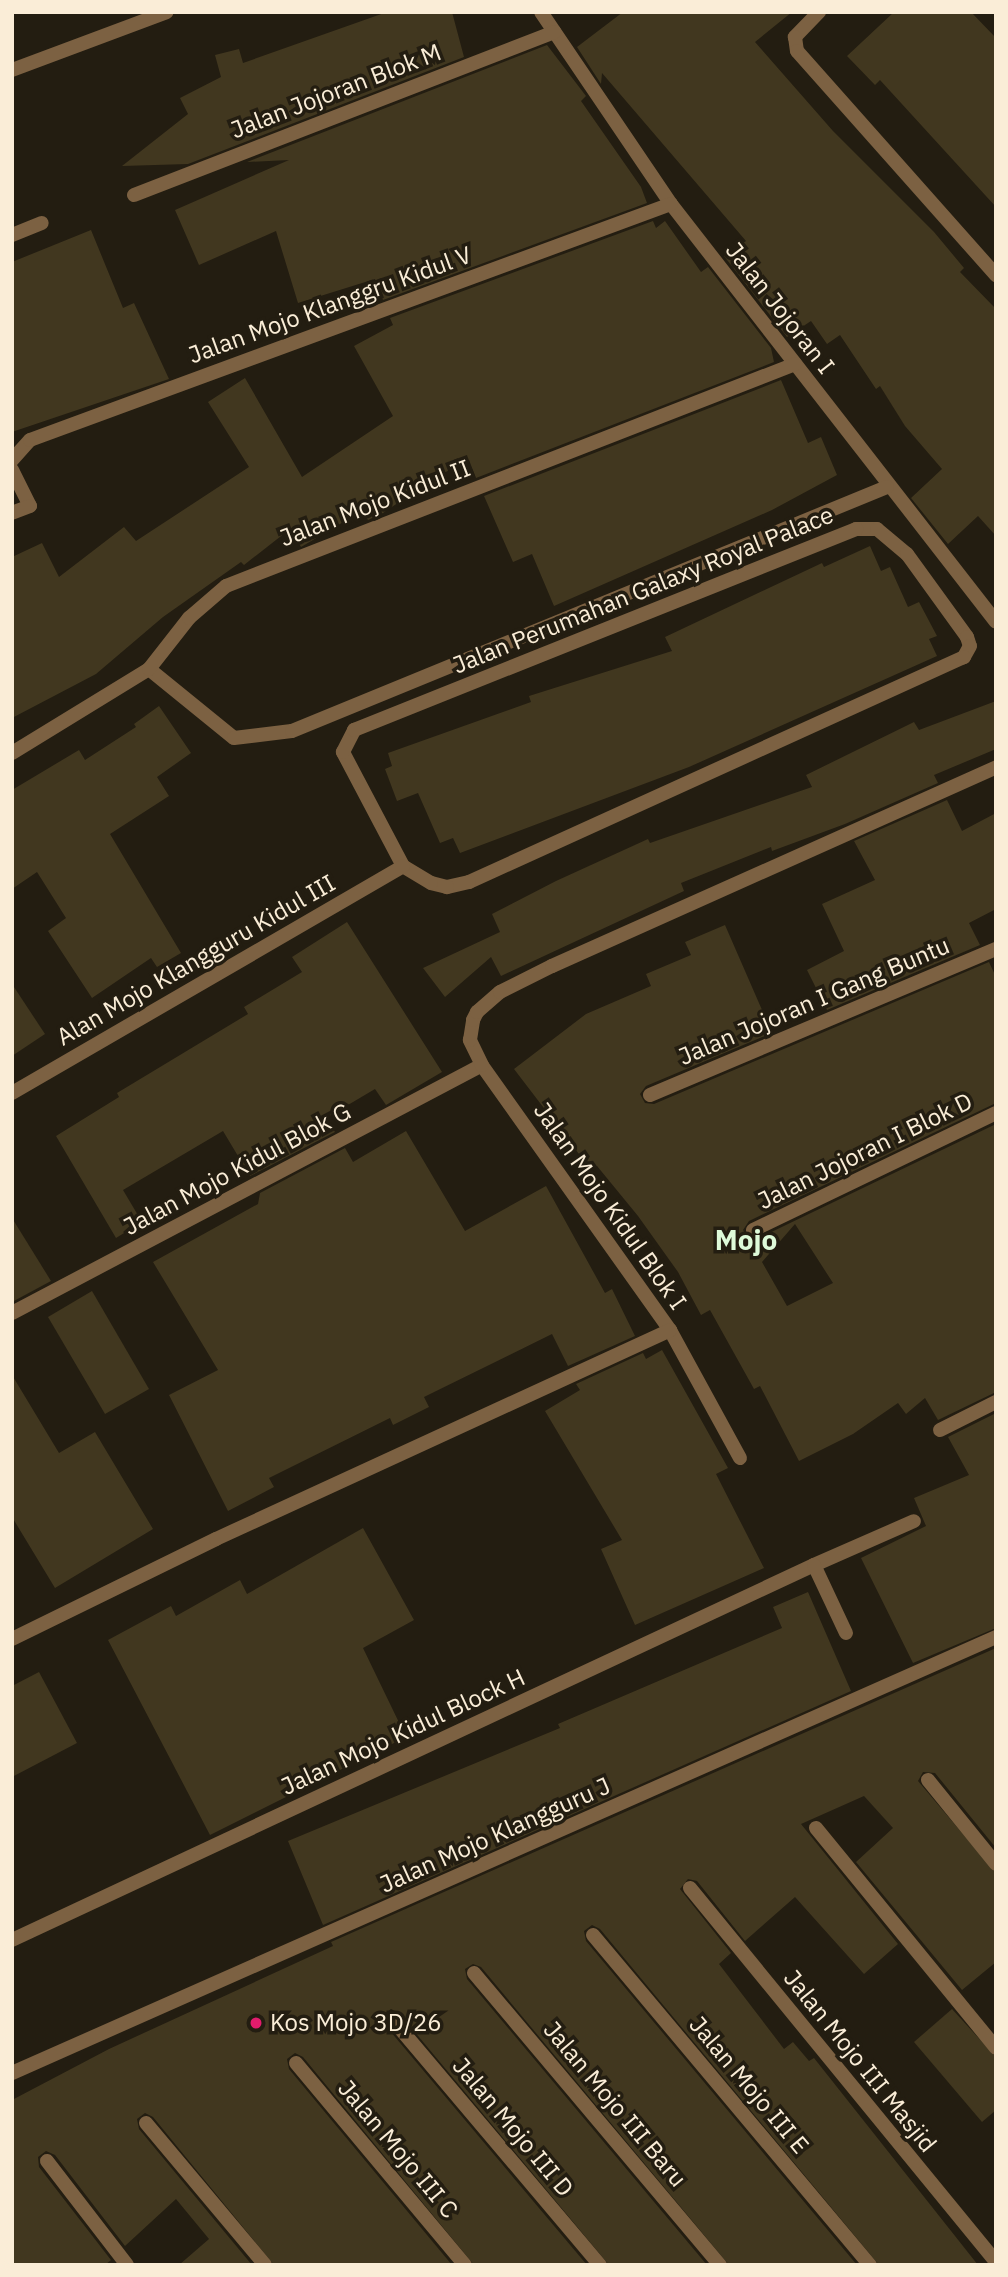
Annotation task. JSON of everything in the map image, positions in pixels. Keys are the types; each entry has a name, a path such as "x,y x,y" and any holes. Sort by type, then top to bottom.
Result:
{"street":[{"path":"12,70 167,12"},
{"name":"Jalan Jojoran I","path":"541,12 671,204 887,487 994,615"},
{"path":"819,12 795,37 797,51 996,275"},
{"name":"Jalan Jojoran Blok M","path":"134,195 555,32"},
{"name":"Jalan Mojo Klanggru Kidul V","path":"12,460 30,440 671,204"},
{"path":"12,235 42,223"},
{"name":"Jalan Mojo Kidul II","path":"12,753 149,669 189,618 226,586 795,364"},
{"path":"12,470 30,506 12,513"},
{"path":"149,669 234,738 292,731 887,487"},
{"name":"Jalan Perumahan Galaxy Royal Palace","path":"856,529 877,529 892,540 929,580 967,637 970,646 964,657 944,668 469,882 447,887 431,883 403,866 343,752 350,734 368,724 856,529"},
{"name":"Jalan Mojo Kidul Blok I","path":"12,1639 216,1539 670,1330 482,1065 470,1040 477,1012 500,992 996,767"},
{"name":"Alan Mojo Klangguru Kidul III","path":"12,1093 403,866"},
{"name":"Jalan Jojoran I Gang Buntu","path":"650,1095 996,949"},
{"name":"Jalan Mojo Kidul Blok G","path":"12,1313 482,1065"},
{"name":"Jalan Jojoran I Blok D","path":"753,1230 996,1113"},
{"path":"670,1330 740,1458"},
{"path":"940,1430 996,1402"},
{"name":"Jalan Mojo Kidul Block H","path":"12,1940 814,1565 914,1521"},
{"path":"814,1565 846,1633"},
{"name":"Jalan Mojo Klangguru J","path":"12,2073 996,1637"},
{"path":"928,1780 996,1864"},
{"path":"816,1828 996,2048"},
{"name":"Jalan Mojo III Masjid","path":"690,1888 996,2262"},
{"name":"Jalan Mojo III E","path":"593,1935 870,2265"},
{"name":"Jalan Mojo III Baru","path":"474,1973 720,2265"},
{"name":"Jalan Mojo III D","path":"392,2019 600,2265"},
{"name":"Jalan Mojo III C","path":"296,2063 465,2265"},
{"path":"146,2123 265,2265"},
{"path":"47,2161 127,2265"}],"building":[{"path":"387,12 452,12 464,57 188,164 122,166 188,114 180,98 221,77 215,55 239,49 243,63"},
{"path":"623,12 792,12 755,42 833,131 934,232 964,268 960,272 996,309 996,536 978,516 948,544 911,498 942,469 905,426 880,386 876,389 840,335 827,344 811,321 787,337 724,256 746,241 602,73 601,84 577,47"},
{"path":"894,12 971,12 996,38 996,207 880,80 875,85 847,56"},
{"path":"547,45 586,96 581,101 641,187 647,203 383,300 375,279 298,303 276,231 199,265 175,210 289,160 247,162"},
{"path":"653,221 656,228 665,221 701,272 708,267 771,348 774,362 476,478 469,460 436,477 383,513 368,520 362,511 301,547 290,529 244,565 241,562 163,617 96,674 12,718 12,557 42,543 59,577 124,527 136,541 249,467 208,402 245,378 302,477 393,416 354,346 393,325 390,318"},
{"path":"91,230 123,308 134,303 169,379 12,432 12,262"},
{"path":"781,380 808,443 821,437 837,475 772,510 554,606 532,554 513,562 484,496"},
{"path":"870,546 881,571 890,567 908,607 919,602 937,636 929,639 937,656 689,767 460,853 453,838 440,843 418,793 397,801 385,769 392,766 388,753 531,702 529,696 672,651 665,637 822,563 824,567"},
{"path":"996,701 996,749 934,775 938,783 845,824 772,851 771,847 681,883 684,891 501,976 491,957 445,997 423,968 500,932 492,914 556,881 648,839 650,843 812,787 806,775 914,722 919,730"},
{"path":"159,706 191,753 157,777 169,796 110,834 181,953 157,967 151,958 92,998 48,931 66,918 37,872 12,889 12,790 79,750 85,760 136,727 134,724"},
{"path":"947,800 962,831 996,813 996,909 969,923 980,945 827,1010 807,970 844,951 822,904 875,880 854,841"},
{"path":"347,922 442,1072 386,1105 375,1089 326,1118 335,1132 250,1176 223,1131 123,1190 142,1222 116,1238 56,1136 119,1097 117,1093 248,1014 244,1007 302,972 292,957"},
{"path":"725,925 772,1033 646,1086 640,1094 645,1103 654,1104 989,962 996,977 996,1103 749,1221 743,1230 748,1238 757,1239 996,1124 996,1392 938,1420 925,1398 906,1414 898,1403 853,1434 799,1461 760,1386 754,1389 710,1310 701,1315 678,1272 638,1216 597,1166 592,1171 514,1069 586,1014 651,986 646,974 691,955 685,942","holes":["795,1224 833,1283 787,1306 762,1262"]},
{"path":"12,984 45,1034 12,1056"},
{"path":"406,1131 465,1231 546,1186 605,1293 612,1289 635,1336 568,1366 552,1334 424,1397 429,1407 393,1425 390,1418 269,1478 274,1487 228,1511 169,1395 218,1370 153,1262 258,1204 260,1193 345,1148 353,1162"},
{"path":"12,1218 51,1281 12,1302"},
{"path":"92,1291 149,1389 105,1414 48,1317"},
{"path":"662,1350 728,1468 716,1474 764,1568 635,1625 601,1549 622,1540 545,1411 580,1390 576,1384 643,1353 646,1359"},
{"path":"12,1375 59,1453 95,1432 153,1529 55,1588 12,1517"},
{"path":"996,1413 996,1628 913,1663 861,1558 926,1526 914,1498 969,1475 948,1437"},
{"path":"363,1528 414,1620 363,1648 406,1737 210,1835 108,1640 171,1606 176,1616 240,1580 247,1594"},
{"path":"808,1592 851,1691 323,1925 288,1841 560,1728 558,1724 782,1628 773,1607"},
{"path":"996,1648 996,1848 935,1773 923,1772 918,1781 996,1873 996,1962 962,1990 856,1862 893,1828 864,1796 801,1824 898,1944 864,1974 795,1897 745,1941 697,1881 688,1879 680,1889 731,1953 719,1964 784,2049 793,2042 809,2061 814,2058 978,2265 879,2265 600,1929 592,1925 584,1931 586,1941 857,2265 729,2265 481,1967 473,1964 465,1969 467,1979 707,2265 609,2265 399,2013 391,2009 383,2015 385,2025 587,2265 474,2265 303,2057 295,2053 287,2059 289,2069 452,2265 274,2265 153,2117 145,2113 137,2119 139,2129 252,2265 179,2265 209,2239 176,2199 125,2246 55,2155 46,2151 38,2157 39,2167 111,2260 105,2265 12,2265 12,2100 109,2049 333,1946 331,1942"},
{"path":"39,1672 77,1743 12,1777 12,1686"},
{"path":"952,2009 996,2057 996,2110 982,2122 914,2042"}],"place":[{"name":"Kos Mojo 3D/26","path":"256,2023"}],"district":[{"name":"Mojo","path":"746,1240"}]}
